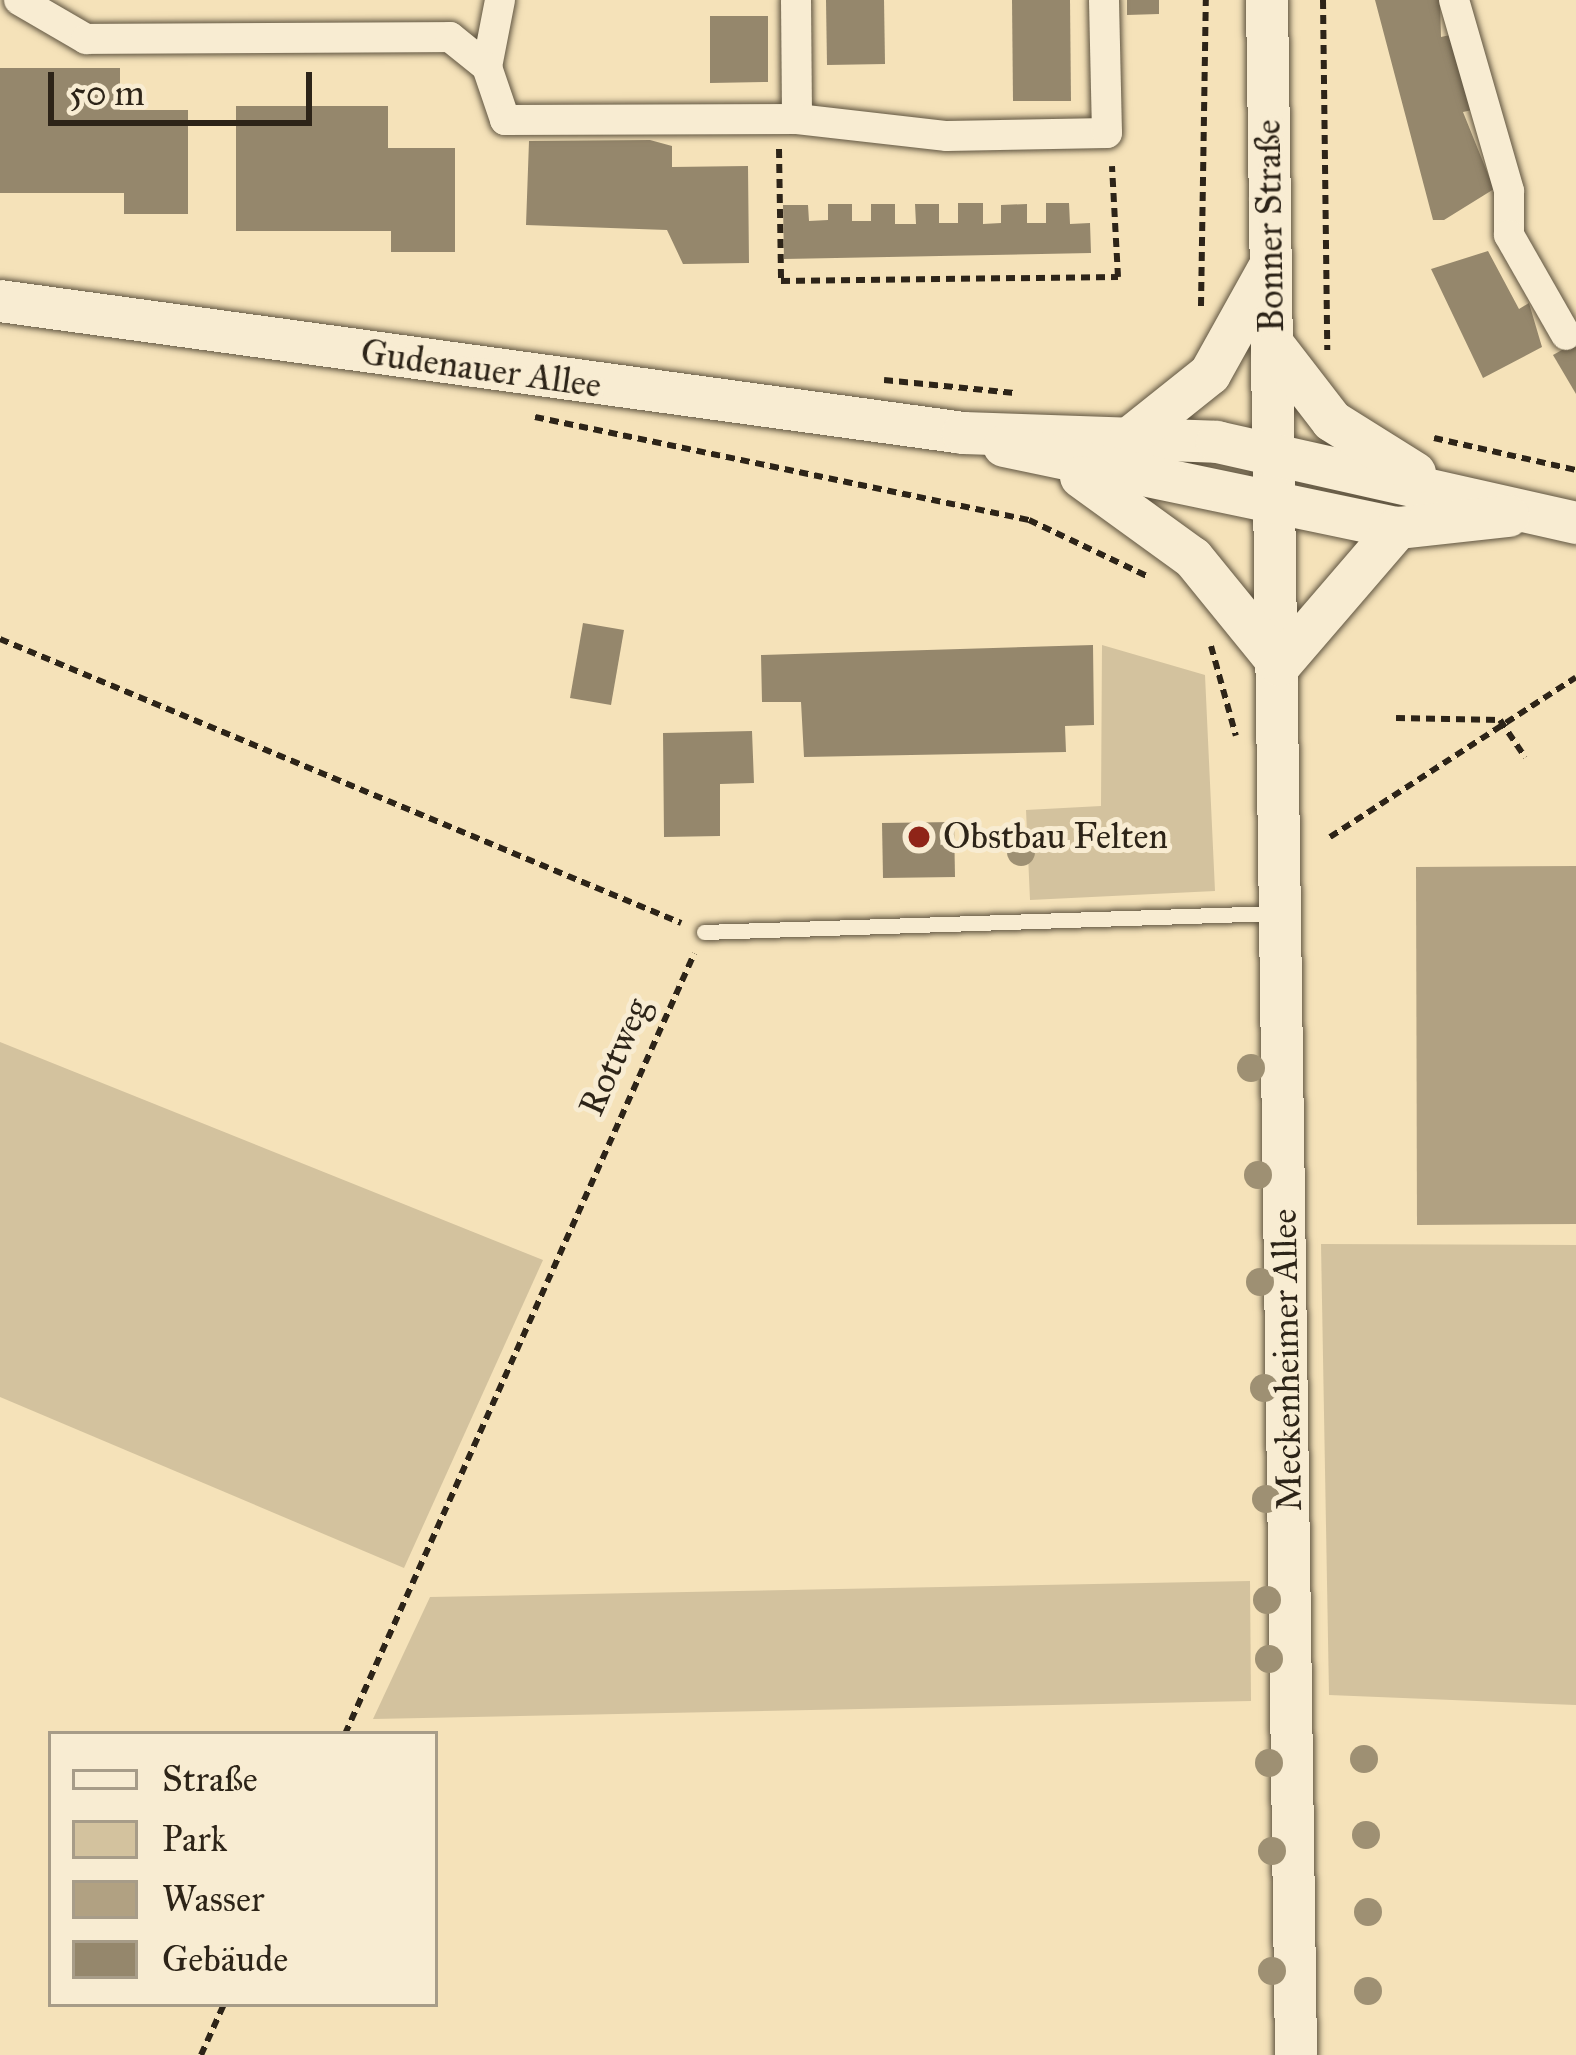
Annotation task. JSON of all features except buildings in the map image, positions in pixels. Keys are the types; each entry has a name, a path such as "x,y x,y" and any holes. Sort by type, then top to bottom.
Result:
{"main road":[{"name":"Bonner Straße","path":"1267,0 1273,452"},
{"path":"1131,437 1210,374 1269,268"},
{"name":"Gudenauer Allee","path":"0,302 963,433 1131,437 1273,452 1429,482"},
{"path":"1272,343 1332,421 1429,482 1521,515 1576,523"},
{"name":"Gudenauer Allee","path":"963,433 1065,466 1274,510 1398,528 1521,515"},
{"name":"Meckenheimer Allee","path":"1273,452 1280,665 1297,2055"},
{"name":"Gudenauer Allee","path":"1065,466 1193,558 1280,665"},
{"path":"1280,665 1398,528"}],"street":[{"path":"19,0 86,39 450,37 487,67"},
{"path":"500,0 487,67 506,120 788,119 947,136 1107,133 1104,0"},
{"path":"788,119 796,0"},
{"path":"1454,0 1509,191 1510,235 1566,335"}],"lane":[{"path":"704,932 1282,913"}],"path":[{"path":"1197,325 1206,0"},
{"path":"1323,0 1327,361"},
{"path":"788,119 781,281 1118,277 1123,227 1107,133"},
{"path":"869,378 1032,395"},
{"path":"521,414 1029,520 1166,586"},
{"path":"1413,432 1576,470"},
{"path":"0,639 704,932"},
{"path":"1208,640 1232,692 1238,761"},
{"path":"1330,837 1500,720 1576,677"},
{"path":"1396,718 1500,720"},
{"path":"1500,720 1525,757"},
{"name":"Rottweg","path":"346,1731 704,932"},
{"path":"201,2055 223,2007"}],"green space":[{"path":"1102,645 1205,675 1215,891 1030,900 1026,810 1101,806"},
{"path":"0,1042 543,1260 404,1568 0,1397"},
{"path":"1321,1244 1576,1245 1576,1705 1329,1695"},
{"path":"1250,1581 1251,1701 373,1719 430,1597"}],"water":[{"path":"1576,866 1576,1224 1417,1225 1416,867"}],"place":[{"name":"Obstbau Felten","path":"919,837"}]}
